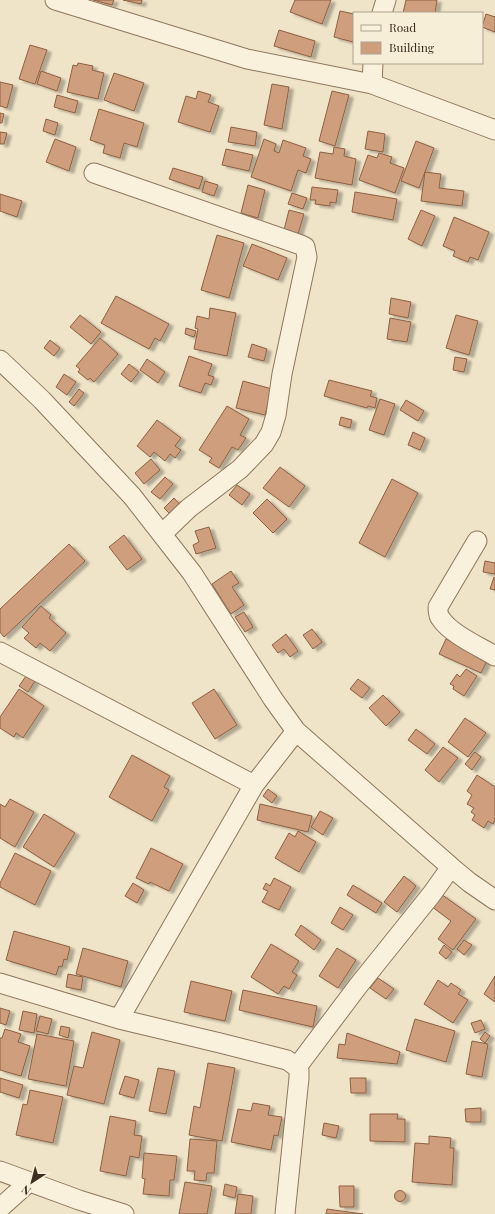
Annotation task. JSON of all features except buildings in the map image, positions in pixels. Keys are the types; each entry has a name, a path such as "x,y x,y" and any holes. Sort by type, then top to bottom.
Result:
{"street":[{"path":"55,0 247,59 372,84 495,130"},
{"path":"382,12 386,0"},
{"path":"372,84 373,64"},
{"path":"94,173 301,245 305,247 307,256 282,374 276,415 271,432 264,444 240,469 189,508 162,534"},
{"path":"0,360 42,400 132,496 192,573 273,699 296,731 451,867 469,882 495,900"},
{"path":"477,541 438,607 438,615 441,620 452,630 495,656"},
{"path":"0,652 254,785"},
{"path":"120,1019 254,785 296,731"},
{"path":"297,1067 451,867"},
{"path":"0,983 120,1019 220,1042 287,1060 297,1067 299,1071 299,1078 285,1214"},
{"path":"0,1171 124,1214"},
{"path":"0,1208 29,1182"}]}
